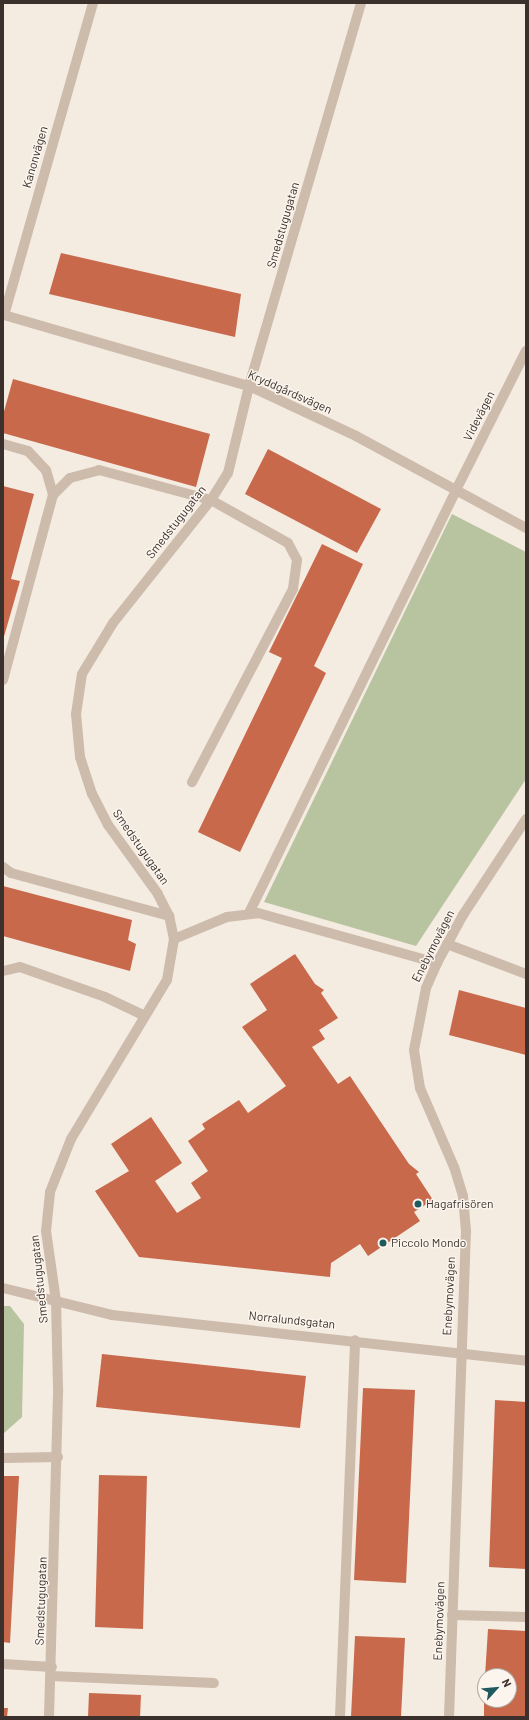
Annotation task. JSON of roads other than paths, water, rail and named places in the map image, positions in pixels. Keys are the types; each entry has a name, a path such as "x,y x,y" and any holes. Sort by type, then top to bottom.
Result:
{"street":[{"name":"Kanonvägen","path":"3,317 93,3"},
{"name":"Smedstugugatan","path":"49,1717 52,1671 58,1457 56,1301 46,1231 50,1192 70,1139 167,980 174,939 169,916 158,894 108,825 92,794 80,757 76,714 82,674 113,623 211,500 228,473 249,386 362,3"},
{"name":"Kryddgårdsvägen","path":"3,317 249,386 356,436 455,492 526,528"},
{"name":"Videvägen","path":"248,913 526,351"},
{"path":"3,444 28,451 42,465 53,495"},
{"path":"3,680 53,495 70,478 99,470 211,500 288,543 297,560 293,589 192,782"},
{"name":"Enebymovägen","path":"450,1717 459,1354 466,1231 463,1196 454,1166 420,1088 414,1050 426,988 437,963 447,944 526,819"},
{"path":"3,867 11,873 169,916"},
{"path":"174,939 226,917 248,913 437,963"},
{"path":"447,944 526,974"},
{"path":"3,971 20,967 106,997 146,1016"},
{"name":"Norralundsgatan","path":"3,1288 112,1315 355,1340 459,1354 526,1361"},
{"path":"340,1717 355,1340"},
{"path":"3,1458 58,1457"},
{"path":"452,1615 526,1617"},
{"path":"3,1664 52,1671 214,1683"}],"place":[{"name":"Hagafrisören","path":"418,1204"},
{"name":"Piccolo Mondo","path":"383,1243"}]}
